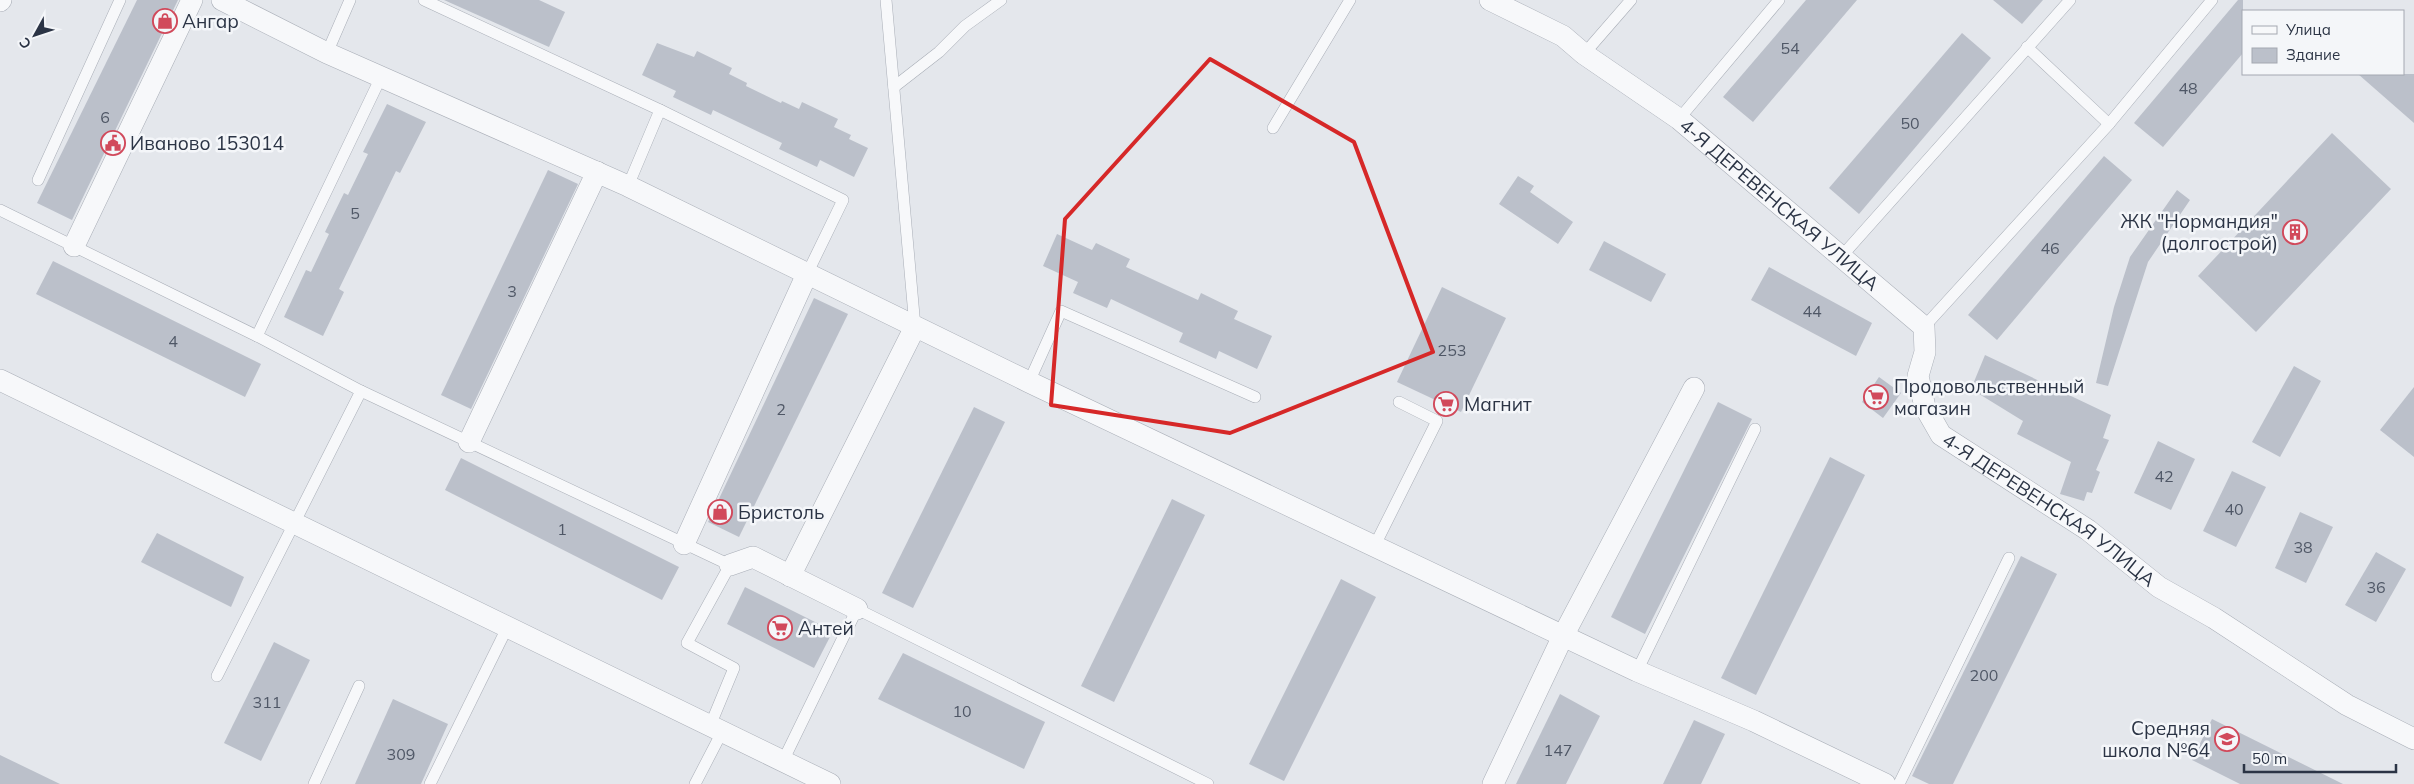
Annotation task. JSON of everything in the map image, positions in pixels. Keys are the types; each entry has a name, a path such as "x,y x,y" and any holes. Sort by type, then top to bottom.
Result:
{"street":[{"path":"74,246 192,0"},
{"path":"222,0 327,53 628,186 1028,382 1563,636 1754,721 1885,784"},
{"name":"4-Я ДЕРЕВЕНСКАЯ УЛИЦА","path":"1490,0 1563,36 1584,54 1679,119 1924,327 1925,352 1918,376 1924,407 1941,435 2088,530 2159,587 2214,618 2347,705 2414,739"},
{"path":"469,442 597,172"},
{"path":"684,544 807,274"},
{"path":"790,576 915,327"},
{"path":"0,380 830,784"},
{"path":"1493,784 1563,636 1694,388"},
{"path":"730,565 752,558 857,609"}],"lane":[{"path":"38,180 120,0"},
{"path":"327,53 350,0"},
{"path":"424,0 660,110 843,200 807,274"},
{"path":"886,0 915,327"},
{"path":"894,87 939,52 965,26 1002,0"},
{"path":"1273,128 1350,0"},
{"path":"1584,54 1630,0"},
{"path":"1679,119 1779,0"},
{"path":"1841,257 2070,0"},
{"path":"1924,327 2109,124 2212,0"},
{"path":"2027,47 2109,124"},
{"path":"257,336 381,77"},
{"path":"628,186 660,110"},
{"path":"0,210 257,336 361,391 730,565 688,643 734,668 716,729 696,784"},
{"path":"1028,382 1061,311 1255,397"},
{"path":"217,676 293,522 361,391"},
{"path":"1374,546 1437,421 1399,402"},
{"path":"1638,671 1755,430"},
{"path":"1899,784 2009,558"},
{"path":"783,761 857,609 1208,784"},
{"path":"430,784 507,628"},
{"path":"314,784 359,686"}],"highlighted area":[{"path":"1210,59 1354,142 1433,352 1230,433 1051,405 1065,219"}],"building":[{"path":"137,0 178,0 72,220 37,203"},
{"path":"444,0 539,0 565,12 549,47"},
{"path":"1806,0 1857,0 1753,122 1723,97"},
{"path":"1993,0 2043,0 2022,24"},
{"path":"2238,0 2243,0 2242,54 2163,147 2134,123"},
{"path":"1962,33 1991,58 1859,214 1829,188"},
{"path":"657,43 694,57 697,51 732,68 729,74 747,83 746,86 781,103 782,101 799,109 802,102 838,119 834,127 851,135 849,139 868,148 854,177 820,160 817,167 779,149 782,143 713,110 711,115 673,97 676,91 642,75"},
{"path":"2414,74 2414,123 2359,75"},
{"path":"387,104 426,122 400,173 396,171 339,289 344,292 323,336 284,317 306,270 311,272 329,234 325,232 344,193 348,195 368,154 363,152"},
{"name":"ЖК \"Нормандия\" (долгострой)","path":"2332,133 2391,189 2256,332 2198,276"},
{"path":"2104,156 2132,180 1997,340 1968,315"},
{"path":"548,170 578,184 471,409 441,395"},
{"path":"1518,176 1534,186 1530,192 1573,222 1558,244 1499,204"},
{"path":"2177,190 2190,200 2148,262 2108,386 2096,383 2114,307 2130,257"},
{"path":"1057,234 1092,250 1096,243 1130,259 1126,267 1198,300 1201,293 1238,311 1234,319 1272,336 1257,369 1219,351 1216,359 1179,342 1183,333 1111,299 1107,308 1073,293 1078,282 1043,266"},
{"path":"1604,241 1666,274 1651,302 1589,270"},
{"path":"53,261 261,364 245,397 36,294"},
{"path":"1769,267 1872,323 1856,356 1751,300"},
{"path":"1442,287 1506,318 1461,412 1397,382"},
{"path":"814,298 848,314 739,537 708,522"},
{"path":"1985,355 2111,415 2103,438 2109,440 2096,470 2100,472 2092,493 2087,492 2084,501 2060,494 2071,462 2017,434 2023,421 1971,389"},
{"path":"2294,366 2321,381 2280,457 2252,442"},
{"name":"Продовольственный магазин","path":"1879,377 1901,393 1883,418 1862,402"},
{"path":"2414,387 2414,457 2380,430"},
{"path":"1718,402 1752,419 1645,634 1611,617"},
{"path":"974,407 1005,422 913,608 882,593"},
{"path":"2158,441 2195,459 2171,510 2134,493"},
{"path":"1830,457 1865,475 1756,695 1721,678"},
{"path":"461,458 679,567 662,600 445,490"},
{"path":"2232,471 2266,487 2236,547 2203,531"},
{"path":"1172,499 1205,515 1114,702 1081,686"},
{"path":"2300,512 2333,527 2306,583 2275,568"},
{"path":"157,533 244,577 231,607 141,562"},
{"path":"2376,552 2406,569 2376,622 2345,605"},
{"path":"2021,556 2057,574 1953,784 1929,784 1912,776"},
{"path":"1341,579 1376,597 1284,781 1249,764"},
{"name":"Антей","path":"745,587 833,631 814,668 727,624"},
{"path":"274,642 310,660 261,761 224,743"},
{"path":"903,653 1045,722 1024,769 878,699"},
{"path":"1560,694 1600,716 1566,784 1516,784"},
{"path":"393,699 448,724 421,784 355,784"},
{"name":"Средняя школа №64","path":"2212,719 2343,784 2240,784 2192,760"},
{"path":"1694,720 1725,734 1701,784 1663,784"},
{"path":"0,755 60,784 0,784"}],"place":[{"name":"Ангар","path":"165,21"},
{"name":"Иваново 153014","path":"113,143"},
{"name":"ЖК \"Нормандия\" (долгострой)","path":"2295,232"},
{"name":"Продовольственный магазин","path":"1876,397"},
{"name":"Магнит","path":"1446,404"},
{"name":"Бристоль","path":"720,512"},
{"name":"Антей","path":"780,628"},
{"name":"Средняя школа №64","path":"2227,739"}]}
